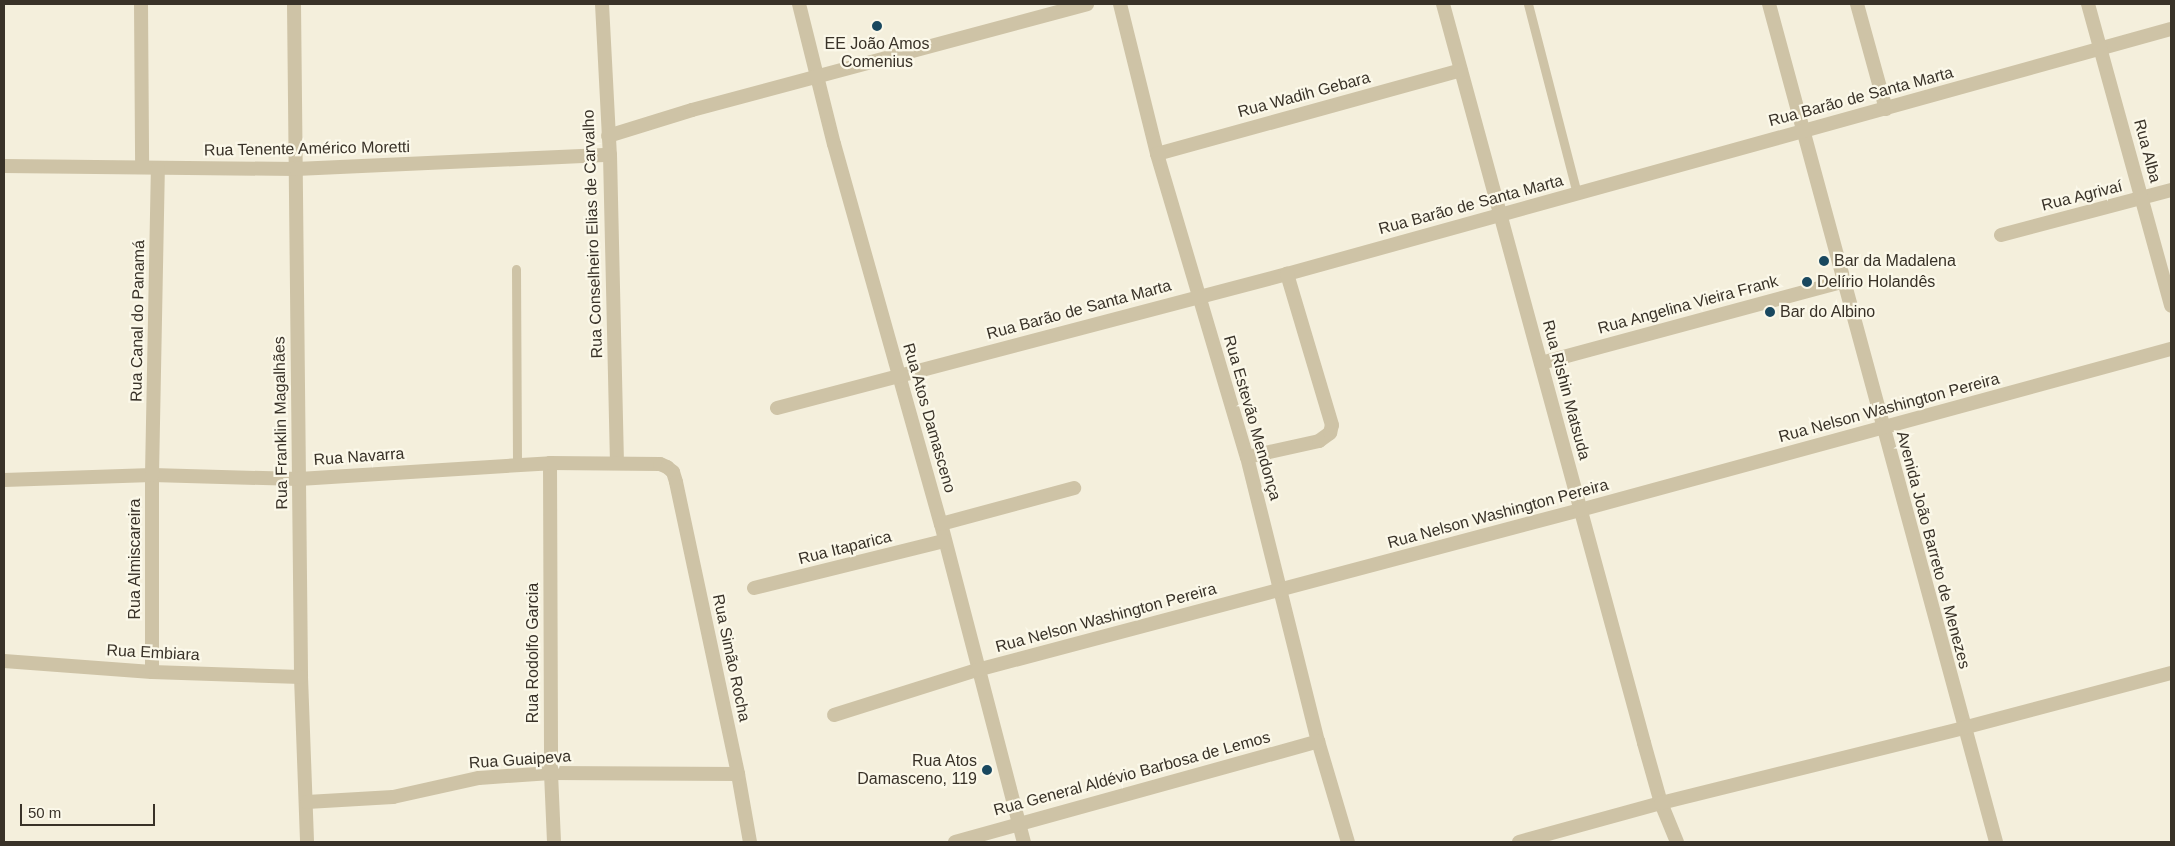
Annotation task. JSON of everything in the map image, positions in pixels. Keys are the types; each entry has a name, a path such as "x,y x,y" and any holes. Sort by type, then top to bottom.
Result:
{"street":[{"path":"141,4 142,167"},
{"name":"Rua Franklin Magalhães","path":"294,4 301,677 307,842"},
{"name":"Rua Conselheiro Elias de Carvalho","path":"602,4 610,155 617,463"},
{"name":"Rua Atos Damasceno","path":"799,4 819,76 834,144 898,377 941,524 977,670 1024,842"},
{"path":"608,136 692,110 1087,4"},
{"name":"Rua Estevão Mendonça","path":"1120,4 1157,154 1247,457 1318,741 1348,842"},
{"name":"Rua Rishin Matsuda","path":"1443,4 1580,510 1662,803 1676,842"},
{"name":"Avenida João Barreto de Menezes","path":"1770,4 1963,728 1996,842"},
{"path":"1857,4 1886,109"},
{"name":"Rua Alba","path":"2088,4 2102,48 2171,306"},
{"name":"Rua Barão de Santa Marta","path":"777,408 1200,295 1287,274 1886,109 2171,28"},
{"name":"Rua Wadih Gebara","path":"1157,154 1461,70"},
{"name":"Rua Tenente Américo Moretti","path":"4,166 296,169 610,155"},
{"name":"Rua Canal do Panamá","path":"152,476 158,168"},
{"name":"Rua Agrivaí","path":"2001,235 2171,190"},
{"path":"1247,457 1319,441 1330,433 1332,425 1287,274"},
{"name":"Rua Angelina Vieira Frank","path":"1541,363 1845,281"},
{"name":"Rua Nelson Washington Pereira","path":"834,715 977,670 1580,510 2171,349"},
{"name":"Rua Rodolfo Garcia","path":"550,463 551,773 554,842"},
{"name":"Rua Navarra","path":"4,480 152,476 300,478 517,464 617,463 660,464 673,472 676,482"},
{"name":"Rua Almiscareira","path":"152,476 152,672"},
{"name":"Rua Simão Rocha","path":"676,482 738,774 750,842"},
{"path":"941,524 1074,488"},
{"name":"Rua Itaparica","path":"754,588 944,541"},
{"name":"Rua Embiara","path":"4,661 152,672 301,677"},
{"path":"1519,842 1662,803 1963,728 2171,673"},
{"name":"Rua General Aldévio Barbosa de Lemos","path":"955,842 1318,741"},
{"name":"Rua Guaipeva","path":"307,802 393,797 479,778 551,773 738,774"}],"lane":[{"path":"1528,4 1577,194"},
{"path":"516,269 517,464"}],"place":[{"name":"EE João Amos Comenius","path":"877,26"},
{"name":"Bar da Madalena","path":"1824,261"},
{"name":"Delírio Holandês","path":"1807,282"},
{"name":"Bar do Albino","path":"1770,312"},
{"name":"Rua Atos Damasceno, 119","path":"987,770"}]}
